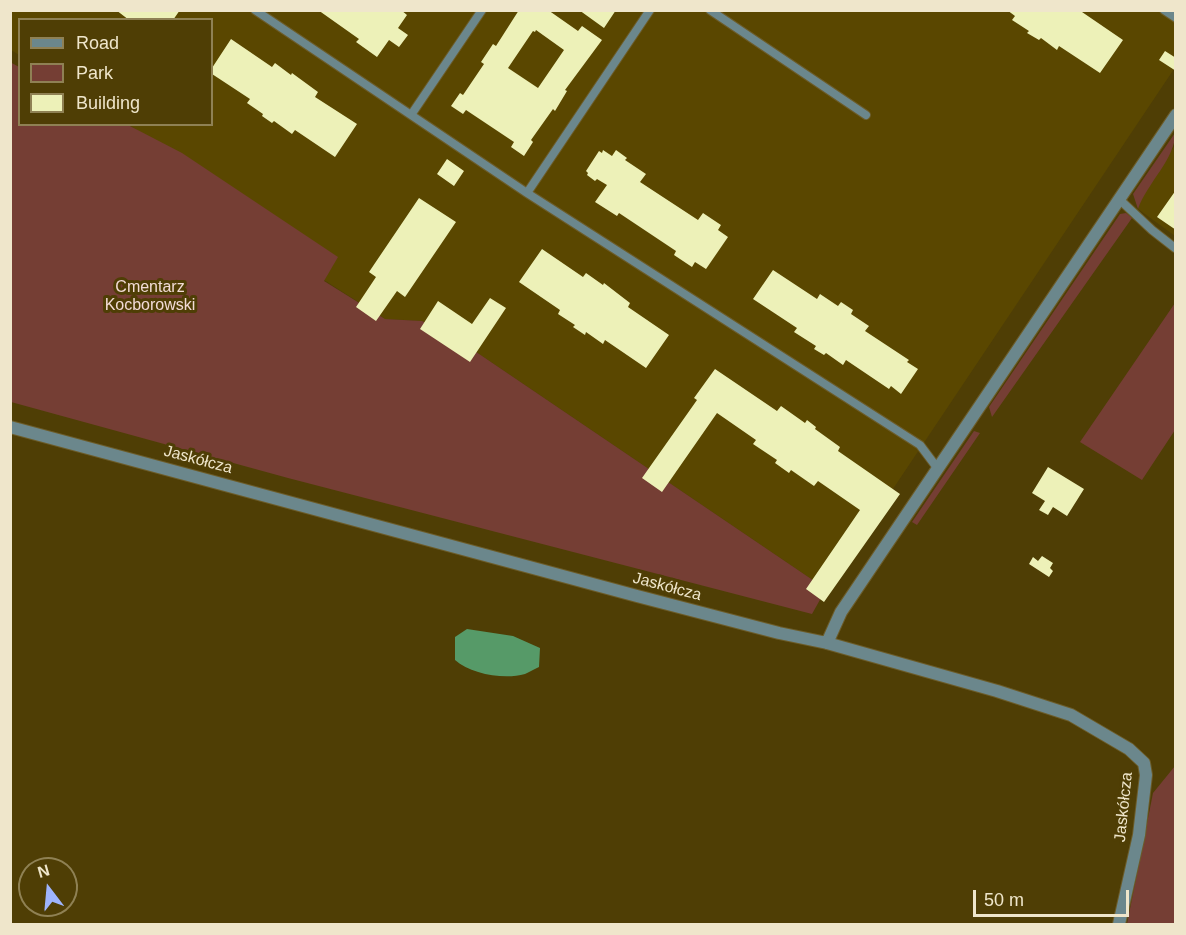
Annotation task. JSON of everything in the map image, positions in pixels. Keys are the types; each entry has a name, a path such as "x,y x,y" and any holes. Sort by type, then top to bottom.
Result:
{"street":[{"path":"827,643 841,612 1176,115"},
{"name":"Jaskółcza","path":"10,427 626,593 779,633 827,643 997,691 1071,715 1129,749 1144,763 1146,775 1139,834 1119,924"}],"lane":[{"path":"255,10 526,193 920,445 938,469"},
{"path":"411,115 482,10"},
{"path":"526,193 650,10"},
{"path":"710,10 866,115"},
{"path":"1164,10 1176,18"},
{"path":"1119,200 1176,248"}],"shaded area":[{"path":"1175,10 1176,66 826,589 457,339 422,321 385,319 324,280 337,257 131,126 213,126 213,18 18,18 18,54 11,50 10,11"},
{"path":"1175,145 1175,236 1138,209 1143,195"},
{"path":"467,629 513,636 540,648 539,667 517,676 498,676 462,665 455,660 455,637"}],"green space":[{"name":"Cmentarz Kocborowski","path":"10,62 18,66 18,126 130,126 182,153 338,257 324,281 385,319 422,321 457,339 826,589 812,614 288,478 11,402"},
{"path":"1175,133 1171,152 1138,209 1133,194"},
{"path":"1126,213 1132,218 992,417 989,407 1120,214"},
{"path":"1175,303 1175,430 1142,480 1080,442"},
{"path":"974,431 980,433 917,525 912,522"},
{"path":"1175,766 1175,924 1127,924 1153,793"}],"building":[{"path":"116,10 180,10 174,18 126,18"},
{"path":"318,10 401,10 407,15 398,28 408,35 399,47 389,40 377,57 356,42 359,39"},
{"path":"519,10 548,10 578,31 582,26 602,40 565,90 567,91 555,111 553,109 531,140 533,142 524,156 511,147 514,142 466,110 463,114 451,106 460,93 463,95 484,64 481,62 493,44 496,46","holes":["536,30 564,50 538,88 508,68 533,31"]},
{"path":"579,10 616,10 604,28"},
{"path":"1007,10 1083,10 1082,12 1123,40 1100,73 1059,46 1057,50 1041,38 1039,40 1027,33 1029,31 1012,20 1015,16"},
{"path":"231,39 272,67 275,63 291,75 292,73 318,92 315,97 357,124 335,157 295,130 292,134 274,121 272,123 262,116 263,114 247,103 250,99 213,75 213,66"},
{"path":"1165,51 1176,58 1176,71 1159,60"},
{"path":"603,150 612,156 616,150 627,158 625,160 646,174 640,182 698,220 703,213 721,225 718,230 728,237 706,269 695,262 692,267 674,255 676,251 619,213 617,216 595,202 607,185 597,179 595,181 587,175 586,171 599,151 602,153"},
{"path":"447,159 464,171 454,186 437,174"},
{"path":"1176,190 1176,230 1157,217"},
{"path":"419,198 456,222 405,297 397,291 376,321 356,307 376,277 369,272"},
{"path":"542,249 583,277 586,273 603,285 604,283 630,303 628,307 669,335 646,368 605,340 603,344 586,332 585,335 573,327 575,325 558,314 560,310 519,282"},
{"path":"773,270 817,299 820,294 838,306 841,302 853,310 851,314 869,326 865,331 909,360 907,362 918,369 901,394 891,386 889,389 846,360 843,365 826,353 824,355 814,349 816,346 794,332 797,328 753,299"},
{"path":"490,298 506,308 470,362 420,329 438,301 472,324"},
{"path":"715,369 777,411 781,406 805,423 807,420 816,427 815,429 840,447 838,451 900,494 824,602 806,589 860,510 818,481 814,486 791,470 789,473 775,463 777,460 753,444 756,440 717,413 662,492 642,478 697,400 694,398"},
{"path":"1048,467 1084,489 1067,516 1053,507 1048,515 1039,510 1045,501 1032,493"},
{"path":"1042,556 1053,563 1050,568 1053,571 1049,577 1029,564 1033,557 1038,561"}]}
